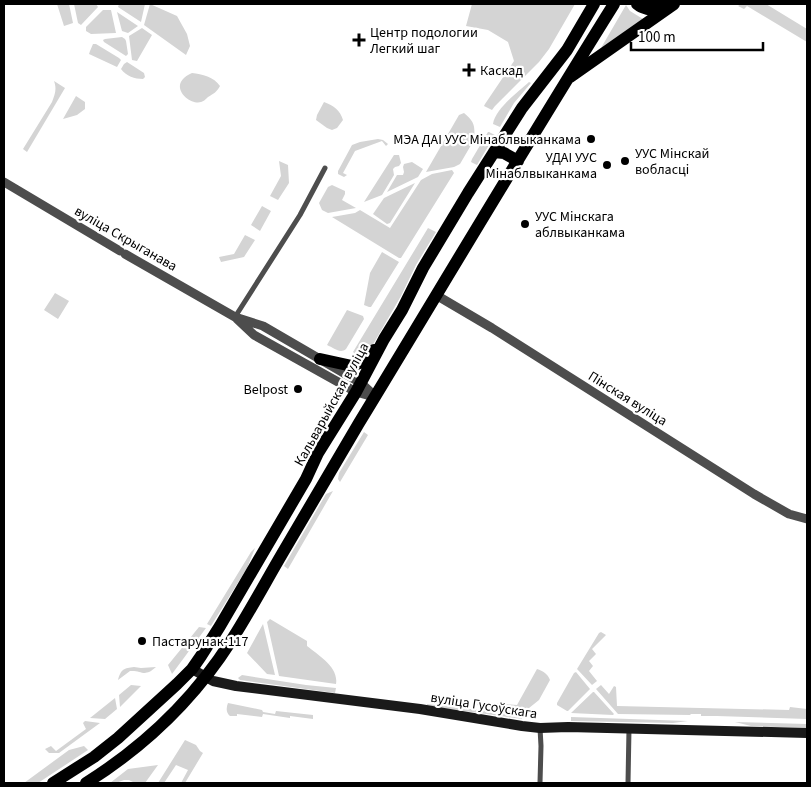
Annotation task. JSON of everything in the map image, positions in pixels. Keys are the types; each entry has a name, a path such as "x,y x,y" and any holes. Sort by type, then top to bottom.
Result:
{"main road":[{"name":"Кальварыйская вуліца","path":"53,783 94,757 118,738 178,684 202,656 306,479 318,453 358,387 402,310 423,268 468,193 522,108 567,50 594,4"},
{"path":"78,767 89,783 154,733 190,696 231,641 314,499 614,4"},
{"path":"637,4 647,9 669,8"},
{"path":"567,80 669,8"},
{"path":"494,152 504,154 518,161"},
{"path":"423,268 428,281 440,290"},
{"path":"320,359 352,366 362,362 384,340"},
{"name":"вуліца Гусоўскага","path":"192,669 213,681 236,686 420,709 540,728 629,728 807,733"}],"street":[{"path":"235,317 300,215 325,168"},
{"name":"вуліца Скрыганава","path":"4,182 235,317 263,326 320,359 358,387"},
{"name":"Пінская вуліца","path":"440,290 478,321 754,494 789,514 807,519"},
{"name":"вуліца Скрыганава","path":"235,317 254,335 376,397"},
{"path":"540,728 540,783"},
{"path":"628,783 629,728"}],"shaded area":[{"path":"57,4 69,4 73,23 64,26"},
{"path":"74,4 96,4 98,7 81,25 78,23"},
{"path":"119,4 145,4 141,22 118,7"},
{"path":"150,4 177,16 187,34 190,46 186,55 144,25"},
{"path":"472,4 575,4 549,49 539,62 492,110 484,106 514,61 508,42 488,30 466,26"},
{"path":"741,4 766,4 807,29 807,42 747,6 744,9 738,6"},
{"path":"626,5 630,11 643,19 601,48"},
{"path":"103,10 111,10 116,33 91,34 86,31 86,27"},
{"path":"117,12 138,26 128,33 122,31"},
{"path":"142,28 152,35 137,61 132,60 129,36"},
{"path":"122,37 126,41 128,54 126,56 103,40"},
{"path":"93,44 119,58 121,60 117,67 89,54"},
{"path":"127,62 144,73 145,77 143,79 125,74 121,69"},
{"path":"192,73 214,80 220,86 218,90 203,101 196,102 186,98 180,89 180,83"},
{"path":"54,81 65,88 27,152 23,149 52,102 55,92"},
{"path":"529,82 531,83 514,103 500,127 493,124 502,107"},
{"path":"76,96 85,102 85,109 77,115 63,119"},
{"path":"324,102 336,109 343,120 337,128 332,130 316,120"},
{"path":"464,113 473,125 474,140 460,164 454,167 426,172 459,115"},
{"path":"488,132 495,135 477,165 471,162 472,159"},
{"path":"378,139 383,140 388,144 386,146 382,141 355,151 343,173 347,175 344,177 338,174 352,145"},
{"path":"394,155 399,155 401,163 393,169 394,175 382,195 364,202"},
{"path":"279,161 288,165 289,183 278,200 270,196 281,176"},
{"path":"412,162 423,169 418,177 387,192 397,175 403,175 404,164"},
{"path":"452,170 454,173 401,258 332,217 355,213 360,210 390,228 421,180 432,174"},
{"path":"415,183 390,223 387,224 373,214 384,198"},
{"path":"332,185 345,191 342,200 356,208 328,213 322,210 319,203 328,187"},
{"path":"262,206 271,211 260,231 251,225"},
{"path":"428,228 436,232 371,348 363,356 358,356 353,352"},
{"path":"245,235 255,240 244,257 221,262 219,257 234,254"},
{"path":"382,252 399,262 371,307 369,307 364,305 370,273"},
{"path":"55,293 69,301 58,319 44,310"},
{"path":"347,310 363,316 364,319 346,349 339,351 327,345"},
{"path":"364,432 368,435 340,482 338,479 339,473"},
{"path":"333,491 288,569 284,566 326,494"},
{"path":"255,548 247,568 211,626 207,624 251,552"},
{"path":"270,619 307,641 307,646 322,657 331,667 336,678 336,684 279,676 267,622"},
{"path":"263,624 275,675 267,674 247,653"},
{"path":"199,627 206,628 172,674 168,665"},
{"path":"601,632 606,635 592,649 596,654 589,661 593,666 589,671 597,681 592,685 577,669"},
{"path":"134,667 156,667 146,673 130,671 118,680 123,670"},
{"path":"537,669 545,673 550,680 539,700 524,712 476,705 479,702 517,705"},
{"path":"576,672 590,689 567,711 557,705 557,703"},
{"path":"242,675 336,688 335,693 240,680 238,678"},
{"path":"131,685 141,686 120,707 119,695"},
{"path":"601,685 609,694 614,686 616,687 617,706 789,710 790,707 807,709 807,719 701,716 701,714 618,714 596,689"},
{"path":"593,692 614,714 613,715 571,713"},
{"path":"115,698 117,709 105,719 90,718"},
{"path":"228,703 275,714 276,711 313,715 313,719 263,714 262,717 237,714 237,716 230,716 227,710"},
{"path":"427,704 522,715 522,719 427,706"},
{"path":"571,717 688,721 673,723 571,721"},
{"path":"85,721 100,723 59,753 49,753 45,749 51,746 56,751 86,729 83,723"},
{"path":"735,722 807,724 807,728 751,726"},
{"path":"185,740 196,745 203,753 185,783 181,783 188,770 176,765 164,783 158,783"},
{"path":"84,746 88,750 38,783 24,783 69,750"},
{"path":"158,765 145,783 124,780 110,783 128,769"}],"place":[{"name":"Центр подологии Легкий шаг","path":"359,40"},
{"name":"Каскад","path":"469,70"},
{"name":"МЭА ДАI УУС Мінаблвыканкама","path":"591,139"},
{"name":"УУС Мінскай вобласці","path":"625,161"},
{"name":"УДАІ УУС Мінаблвыканкама","path":"607,165"},
{"name":"УУС Мінскага аблвыканкама","path":"525,224"},
{"name":"Belpost","path":"298,389"},
{"name":"Пастарунак-117","path":"142,641"}]}
